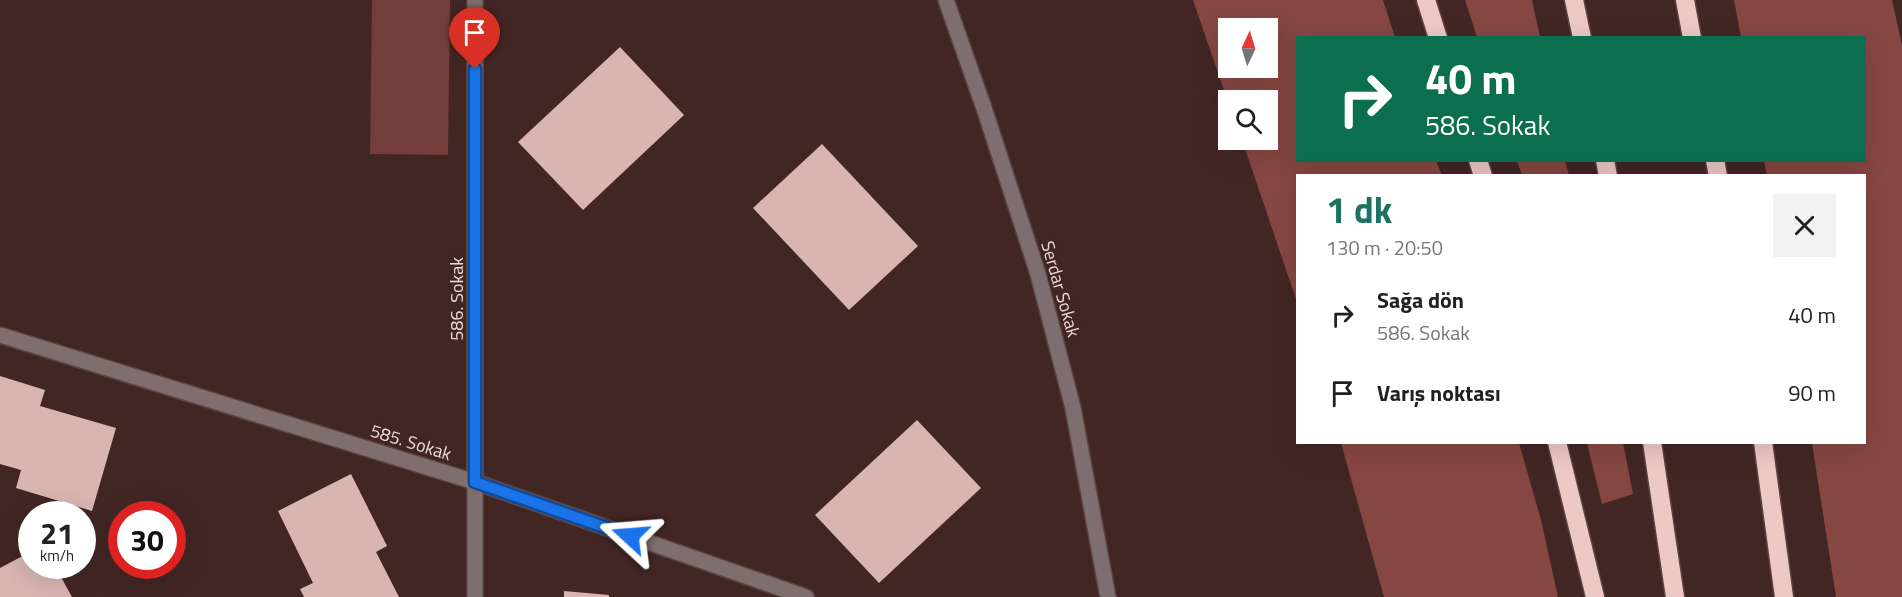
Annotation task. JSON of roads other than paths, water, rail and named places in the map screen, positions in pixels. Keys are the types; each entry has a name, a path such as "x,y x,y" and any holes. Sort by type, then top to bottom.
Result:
{"highway":[{"path":"1426,0 1437,36"},
{"path":"1574,0 1582,36"},
{"path":"1684,0 1692,36"},
{"path":"1557,444 1595,597"},
{"path":"1652,444 1675,597"},
{"path":"1763,444 1784,597"}],"street":[{"name":"586. Sokak","path":"475,0 475,597"},
{"name":"Serdar Sokak","path":"945,0 985,111 1038,274 1073,408 1108,597"},
{"name":"585. Sokak","path":"0,335 475,482 807,597"}]}
